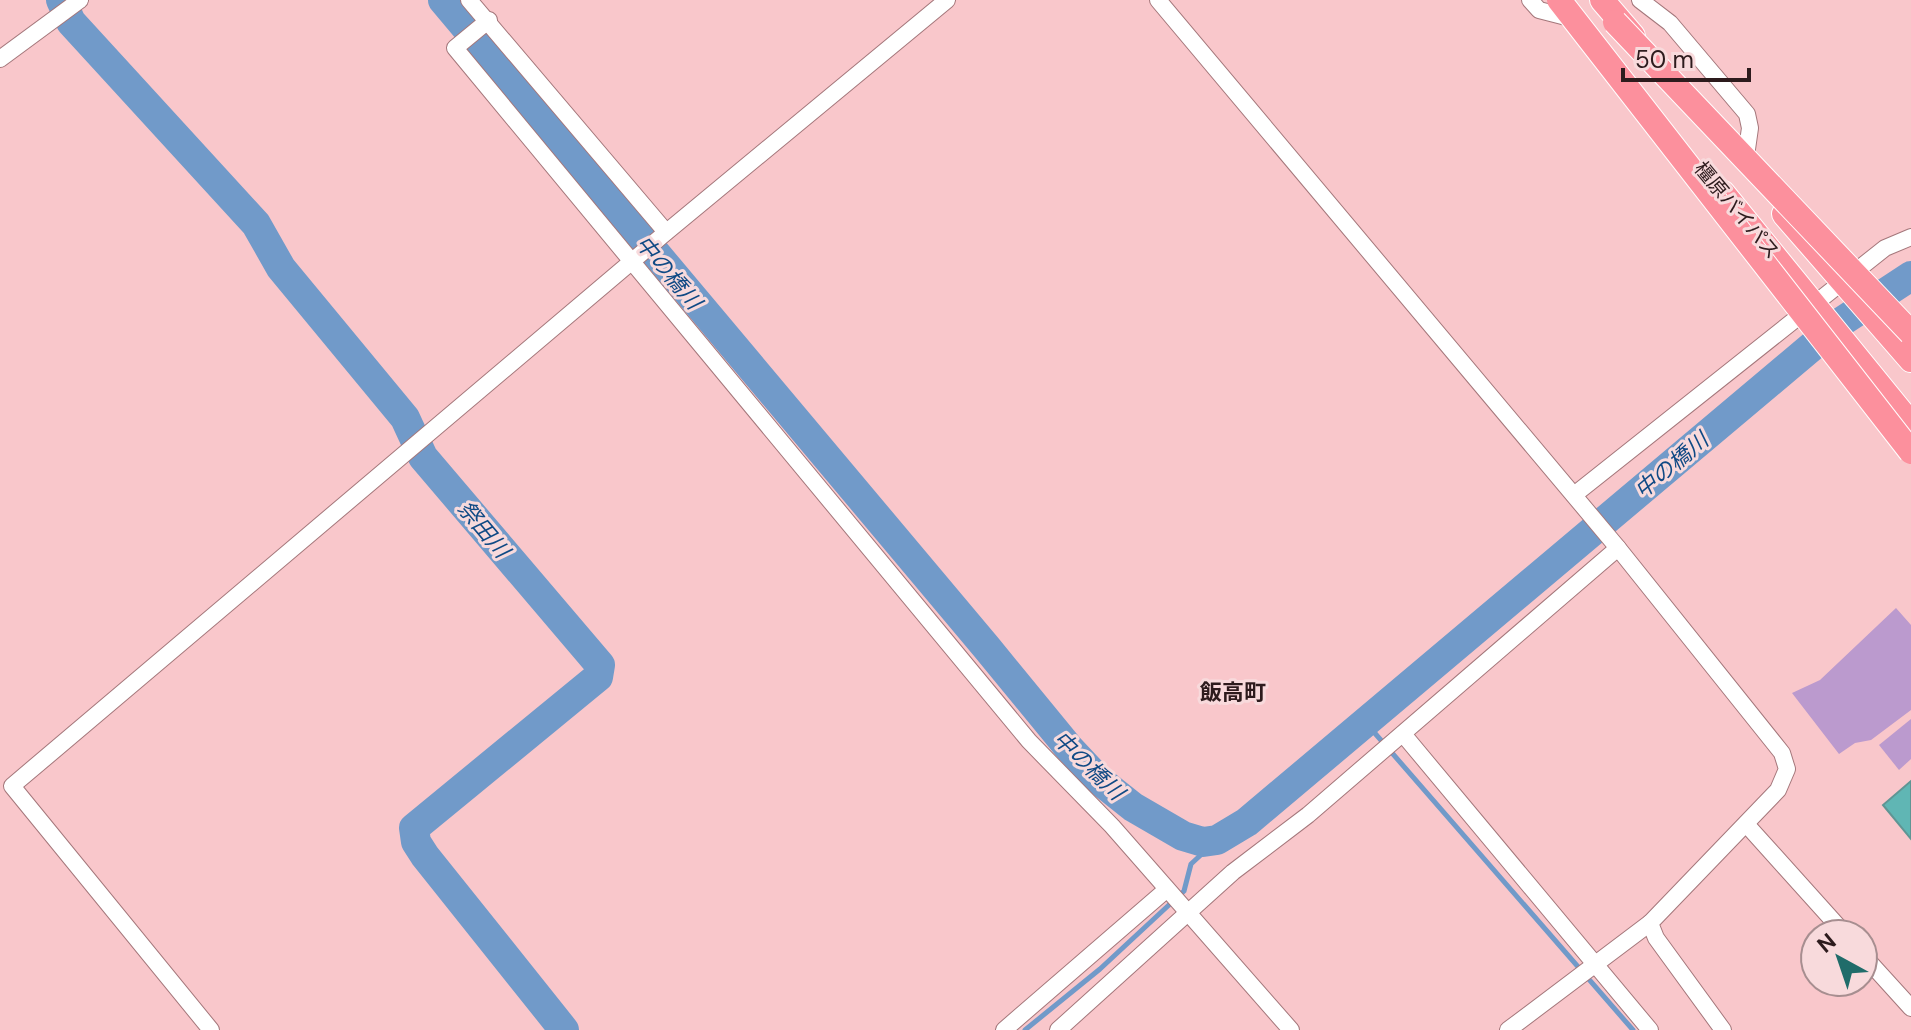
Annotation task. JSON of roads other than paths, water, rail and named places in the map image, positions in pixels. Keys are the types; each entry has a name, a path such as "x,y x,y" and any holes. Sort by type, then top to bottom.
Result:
{"highway":[{"path":"1559,0 1911,452"},
{"path":"1599,0 1615,22 1911,333"},
{"name":"橿原バイパス","path":"1599,0 1911,360"},
{"name":"橿原バイパス","path":"1582,27 1820,308 1911,424"}],"street":[{"path":"0,59 80,0"},
{"path":"469,0 665,233"},
{"path":"12,786 665,233 947,0"},
{"path":"1158,0 1605,532 1782,753 1787,769 1778,790 1650,923 1508,1030"},
{"path":"1530,0 1539,10 1582,27"},
{"path":"1640,0 1670,23 1747,114 1750,128 1744,168"},
{"path":"487,22 455,48 634,260 1029,741 1112,826 1291,1030"},
{"path":"1579,501 1820,308 1885,248 1911,237"},
{"path":"1004,1030 1082,985 1176,901 1383,751 1618,548"},
{"path":"1400,737 1505,860 1589,968 1650,1030"},
{"path":"0,772 211,1030"},
{"path":"1746,824 1831,918"},
{"path":"1058,1030 1082,985 1176,901"},
{"path":"1650,923 1656,938 1723,1030"},
{"path":"1879,973 1911,1008"}],"waterway":[{"name":"祭田川","path":"61,0 71,22 256,224 281,268 405,418 423,457 600,665 598,677 414,828 416,842 425,856 564,1030"},
{"name":"中の橋川","path":"443,0 1069,748 1099,780 1133,807 1183,836 1203,842 1217,840 1247,822 1841,322 1911,276"},
{"path":"1366,723 1633,1030"},
{"path":"1025,1030 1100,969 1184,891 1191,864 1217,840"}],"district":[{"name":"飯高町","path":"1233,692"}]}
